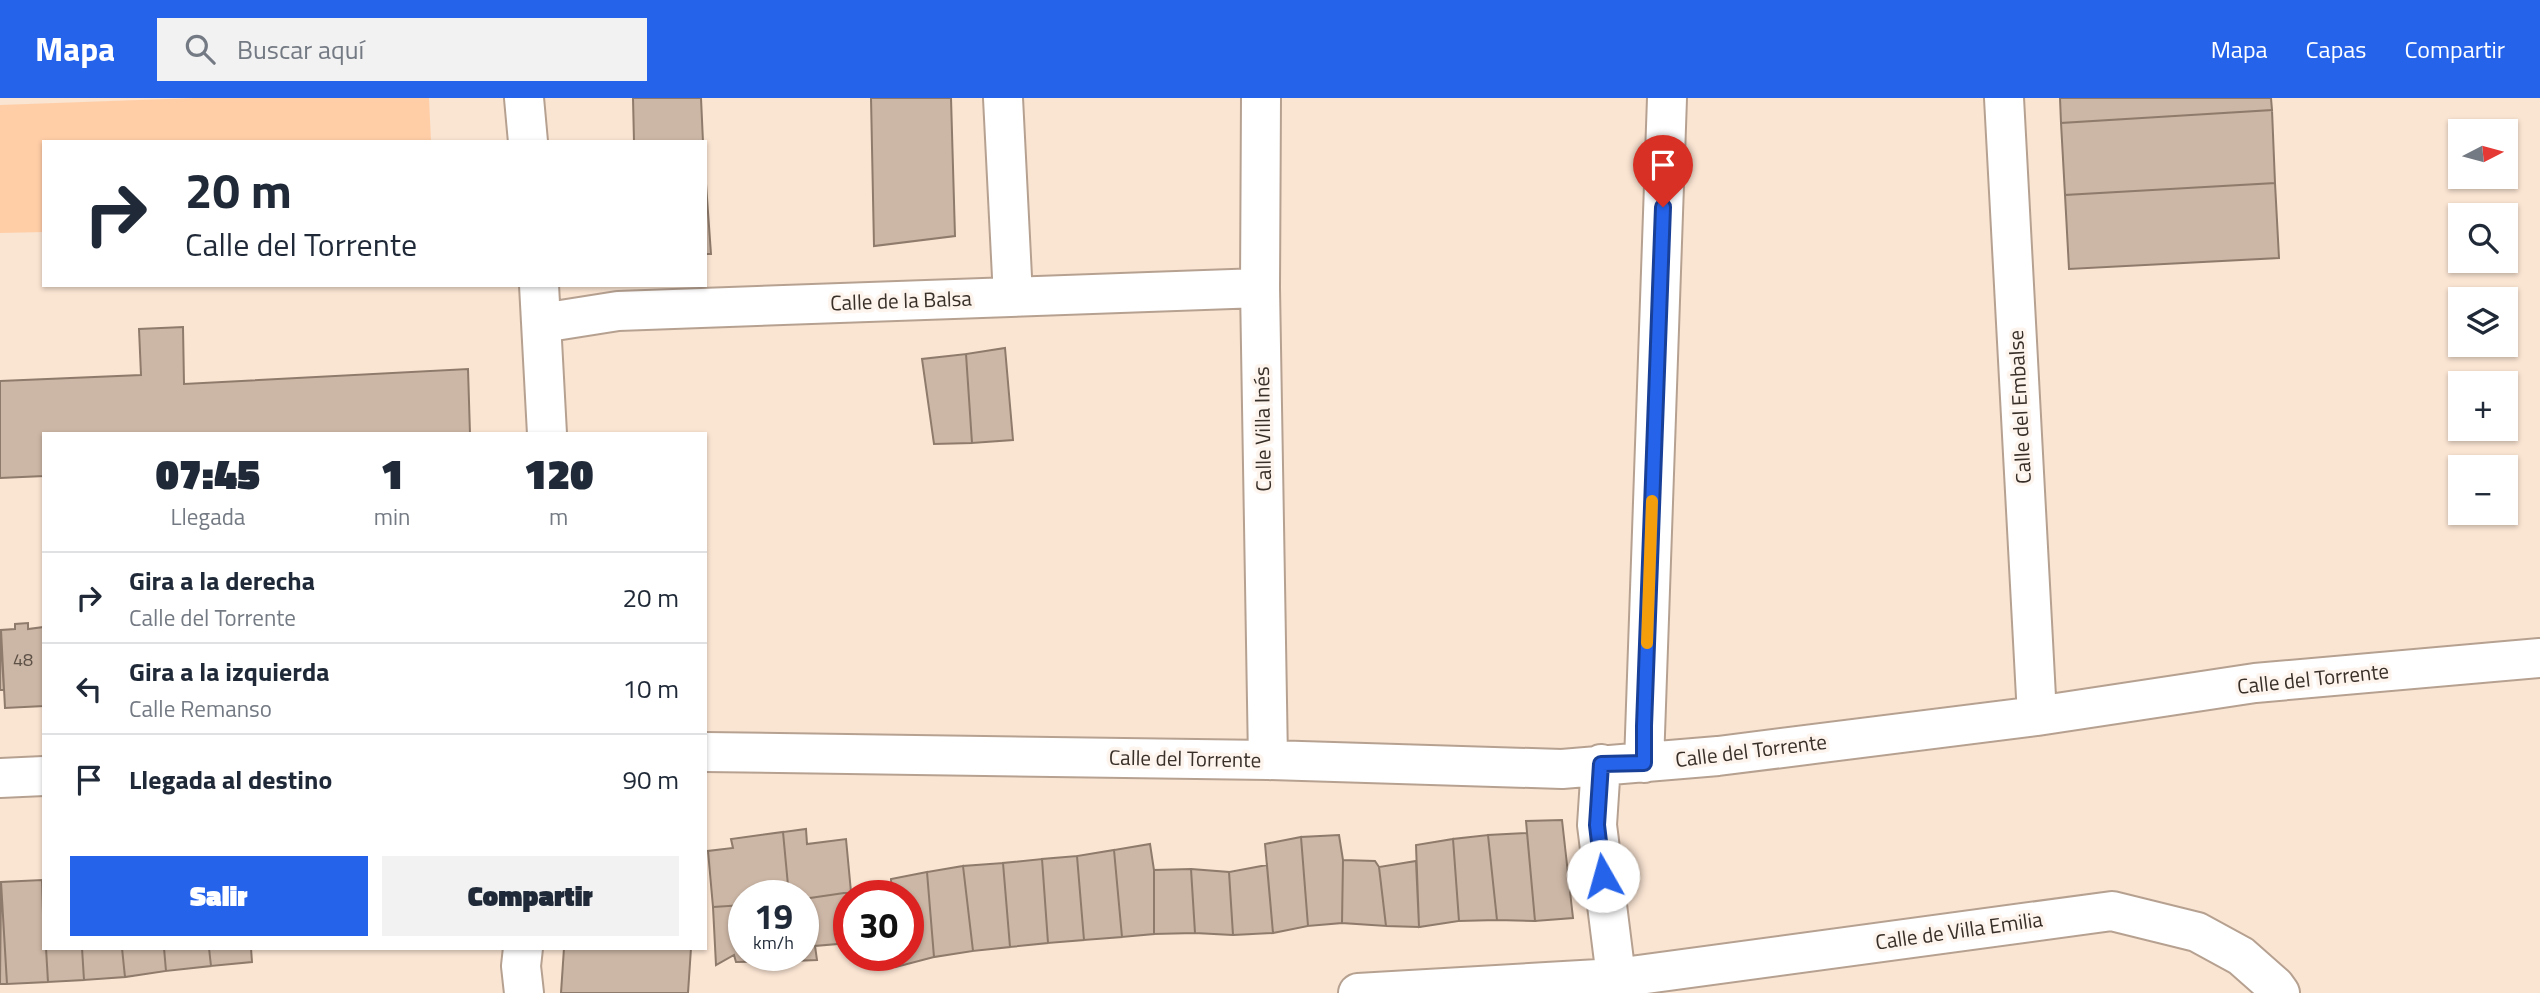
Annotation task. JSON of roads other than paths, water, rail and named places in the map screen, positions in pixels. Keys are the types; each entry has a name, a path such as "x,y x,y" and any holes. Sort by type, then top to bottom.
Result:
{"street":[{"path":"524,98 528,140"},
{"path":"1003,98 1013,297"},
{"name":"Calle Villa Inés","path":"1261,98 1260,288 1268,760"},
{"path":"1644,763 1667,98"},
{"name":"Calle del Embalse","path":"2004,98 2036,716"},
{"path":"539,287 548,432"},
{"name":"Calle de la Balsa","path":"542,323 618,311 1260,288"},
{"name":"Calle del Torrente","path":"707,752 1268,760 1562,769 1718,756 2036,716 2255,683 2540,658"},
{"path":"1601,764 1597,825 1617,985"},
{"path":"0,778 42,776"},
{"name":"Calle de Villa Emilia","path":"1358,993 1617,985 2112,911 2197,932 2241,956 2280,993"},
{"path":"523,950 521,966 524,993"}]}
